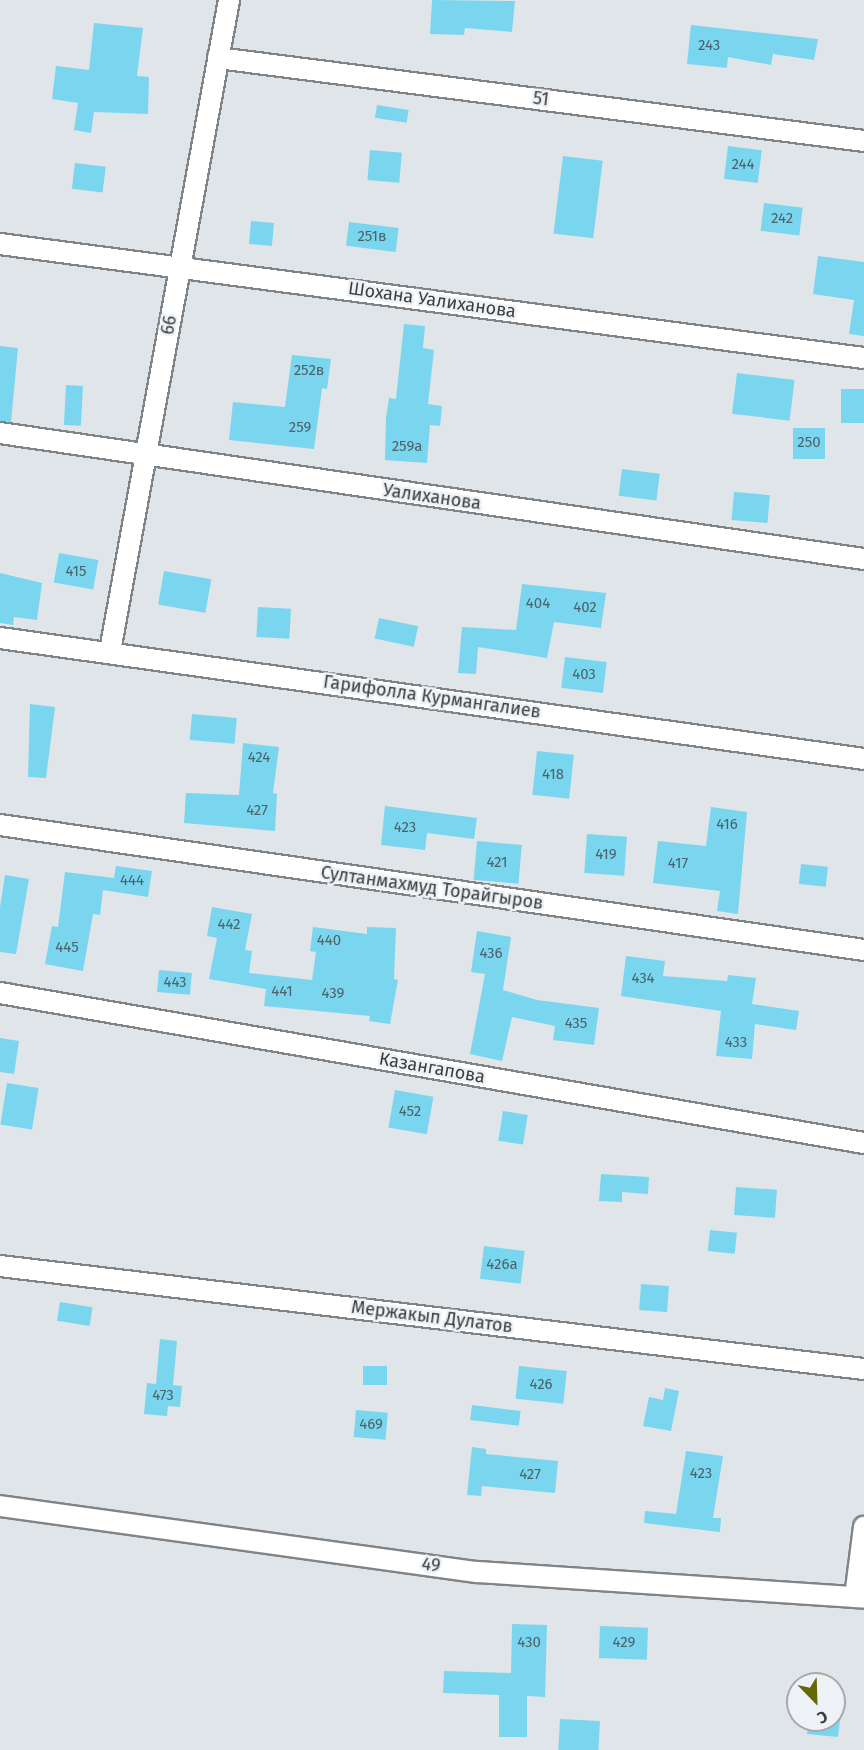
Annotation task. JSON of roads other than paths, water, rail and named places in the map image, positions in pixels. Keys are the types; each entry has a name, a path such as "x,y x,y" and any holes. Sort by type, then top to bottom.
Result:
{"street":[{"name":"66","path":"110,651 229,0"},
{"name":"51","path":"218,58 864,141"},
{"name":"Шохана Уалиханова","path":"0,244 864,358"},
{"name":"Уалиханова","path":"0,433 144,456 864,559"},
{"name":"Гарифолла Курмангалиев","path":"0,638 110,651 864,759"},
{"name":"Султанмахмуд Торайгыров","path":"0,825 864,950"},
{"name":"Казангапова","path":"0,993 864,1143"},
{"name":"Мержакып Дулатов","path":"0,1266 864,1369"},
{"name":"49","path":"0,1506 477,1572 859,1597"},
{"path":"859,1597 864,1527"}]}
